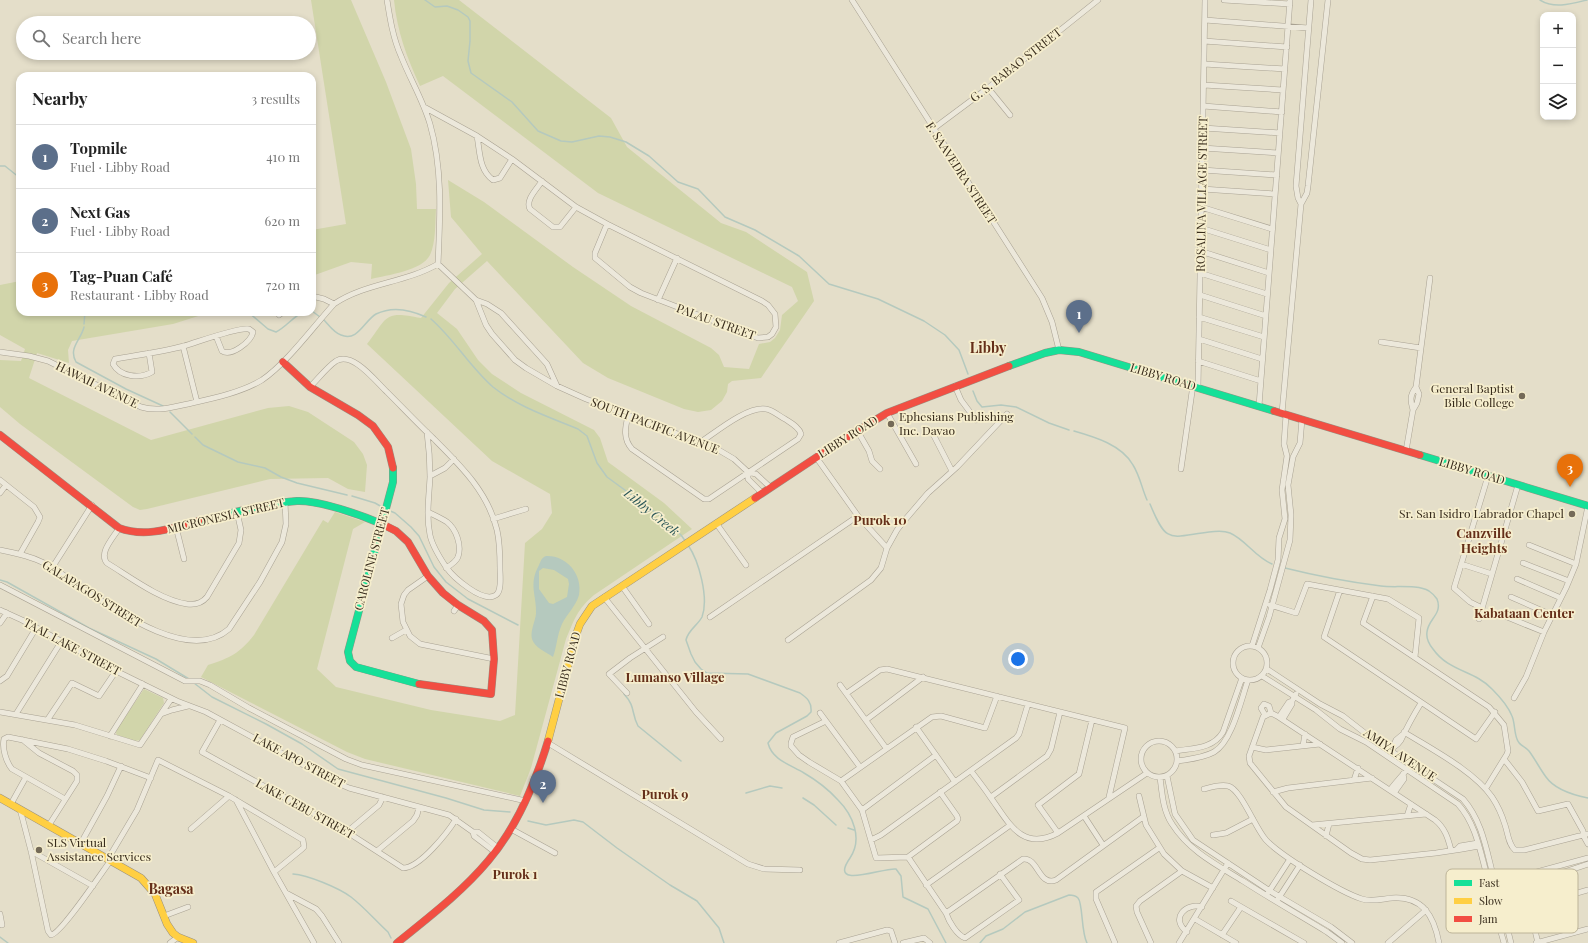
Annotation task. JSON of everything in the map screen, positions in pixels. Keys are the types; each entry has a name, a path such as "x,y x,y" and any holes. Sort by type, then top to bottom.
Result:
{"main road":[{"name":"LIBBY ROAD","path":"397,943 455,895 475,875 497,850 511,829 537,776 548,743 580,624 592,606 680,546 857,430 887,413 1039,355 1060,350 1079,352 1196,386 1588,506"},
{"name":"CAROLINE STREET","path":"283,362 310,387 358,414 374,426 388,447 393,465 393,482 348,652 350,661 356,667 424,685 491,694"},
{"name":"MICRONESIA STREET","path":"0,435 119,528 136,533 145,533 176,527 285,502 310,502 323,504 381,523 396,531 408,542 428,576 456,608 484,621 492,630 494,659 491,694"},
{"path":"0,798 141,878 148,884 155,894 170,929 178,937 193,943"}],"street":[{"path":"387,0 397,46 424,107 430,124 435,148 440,197 438,264"},
{"name":"F. SAAVEDRA STREET","path":"852,0 1042,298 1049,314 1060,350"},
{"name":"G. S. BABAO STREET","path":"933,129 988,88 1098,0"},
{"name":"ROSALINA VILLAGE STREET","path":"1181,469 1196,386 1198,361 1205,0"},
{"path":"1224,0 1290,2 1259,406"},
{"path":"1301,204 1298,198 1296,186 1311,0"},
{"path":"1252,646 1266,604 1278,560 1279,538 1285,519 1282,490 1287,456 1284,444 1284,414 1301,204 1307,193 1308,186 1328,0"},
{"path":"1205,20 1308,28"},
{"path":"1204,41 1287,47"},
{"path":"1204,64 1285,69"},
{"path":"1204,85 1283,90"},
{"path":"988,88 1010,115"},
{"path":"1203,106 1282,112"},
{"name":"PALAU STREET","path":"424,107 477,136 512,159 576,207 768,305 775,314 776,327 774,331 768,337 758,338 635,290 595,258 594,253 607,224"},
{"path":"1203,128 1280,133"},
{"path":"477,136 482,167 487,176 493,180 500,178 512,159"},
{"path":"1202,148 1278,153"},
{"path":"1202,170 1277,175"},
{"path":"542,182 528,201 528,205 530,209 553,227 560,227 576,207"},
{"path":"1202,189 1275,194"},
{"path":"1201,207 1272,229"},
{"path":"1201,228 1271,250"},
{"path":"1200,251 1269,273"},
{"path":"658,300 677,258"},
{"name":"SOUTH PACIFIC AVENUE","path":"438,264 476,300 495,308 508,320 547,364 557,386"},
{"name":"HAWAII AVENUE","path":"0,352 29,356 48,361 141,407 151,410 165,409 238,391 251,385 274,371 334,304 345,296 415,275 438,264"},
{"path":"1200,273 1267,294"},
{"path":"1406,451 1413,410 1410,402 1412,393 1416,387 1430,278"},
{"path":"1200,295 1266,316"},
{"path":"316,297 334,304"},
{"name":"SOUTH PACIFIC AVENUE","path":"476,300 486,325 499,344 515,360 557,386 586,399 628,416 701,442 727,454 748,472 756,474 770,488"},
{"path":"1199,317 1264,337"},
{"path":"150,353 153,369 152,372 148,374 129,376 118,370 113,364 115,359 183,346 216,336 247,328 253,332 249,340 233,352 227,354 222,351 216,336"},
{"path":"1199,339 1262,359"},
{"path":"1381,342 1421,348"},
{"path":"183,346 197,402"},
{"path":"310,387 335,362 343,359 352,360 361,367 427,432 454,459 476,484 497,529 500,548 500,584 498,594 491,596 478,594 446,568 432,543 428,512 430,476 427,432"},
{"path":"1198,361 1260,381"},
{"path":"955,386 961,400 976,420"},
{"path":"628,416 625,429 627,444 702,499 709,498 798,439 801,434 800,430 771,410 762,409 744,414 701,442"},
{"path":"887,413 916,464"},
{"path":"788,640 871,580 881,568 887,548 904,521 928,493 952,472 1007,414"},
{"path":"1258,648 1272,606 1290,540 1291,515 1288,485 1293,457 1300,443 1302,419"},
{"path":"857,430 869,451 872,461 880,469"},
{"path":"932,432 952,472"},
{"path":"1287,456 1293,457"},
{"path":"816,457 858,516 887,548"},
{"path":"430,476 441,471 454,459"},
{"name":"SOUTH PACIFIC AVENUE","path":"748,472 748,479 762,493"},
{"path":"1482,608 1470,602 1454,588 1488,476"},
{"path":"0,480 34,507 40,517 20,554"},
{"path":"0,493 6,485"},
{"path":"1479,619 1518,485"},
{"name":"GALAPAGOS STREET","path":"0,550 35,559 52,568 124,615 144,626 178,638 192,640 214,638 224,634 234,622 260,582 282,542 286,524 285,502"},
{"path":"52,568 92,506"},
{"path":"1514,698 1526,677 1544,632 1576,564 1588,506"},
{"path":"493,519 526,509"},
{"path":"119,528 104,552 104,558 107,563 158,593 181,602 195,604 203,601 207,597 239,542 241,530 237,512"},
{"path":"428,512 447,522 455,532 459,546 458,557 446,568"},
{"path":"710,617 858,516"},
{"path":"716,523 746,565"},
{"path":"176,527 184,559"},
{"path":"1529,545 1576,564"},
{"path":"1523,563 1569,580"},
{"path":"1461,564 1492,574"},
{"path":"428,576 408,590 402,599 401,613 406,630 410,636 420,644 494,659"},
{"path":"1516,579 1561,598"},
{"path":"1266,604 1296,613 1307,584 1373,596 1391,601 1419,618 1416,657"},
{"path":"0,585 185,681 200,681 210,685 249,708 346,759 376,768 526,801"},
{"path":"622,586 649,624"},
{"path":"1340,590 1324,637 1476,739 1495,712"},
{"path":"1373,596 1364,623 1495,712 1503,723 1508,751 1486,788"},
{"path":"1511,597 1552,615"},
{"path":"604,598 696,712 721,739"},
{"name":"TAAL LAKE STREET","path":"0,610 171,698"},
{"path":"0,623 7,613"},
{"path":"1507,617 1544,632"},
{"path":"0,681 7,676 36,628"},
{"path":"392,638 406,630"},
{"path":"627,692 608,674 663,637"},
{"path":"16,714 61,642"},
{"path":"1252,646 1258,648 1266,657 1267,669 1262,676 1255,680 1242,678 1236,672 1233,660 1240,650 1252,646"},
{"path":"847,693 883,669 1125,728 1109,797"},
{"name":"AMIYA AVENUE","path":"1267,669 1320,704 1343,716 1370,737 1392,749 1410,763 1457,794 1473,812 1482,830 1492,869"},
{"path":"48,719 72,683 99,696 116,671"},
{"name":"AMIYA AVENUE","path":"1262,676 1294,698 1321,713 1340,729 1362,740 1458,804 1470,820 1485,869"},
{"path":"1272,683 1277,676"},
{"path":"866,720 923,678"},
{"path":"1176,751 1211,745 1221,736 1242,678"},
{"path":"1178,761 1196,758 1217,750 1227,739 1248,680"},
{"path":"1284,690 1288,683"},
{"path":"110,736 143,684"},
{"path":"840,684 886,748"},
{"path":"1281,718 1292,704 1299,690"},
{"path":"841,781 928,718 938,716 985,728 997,696"},
{"path":"0,712 48,719 75,725 140,745 171,698"},
{"name":"LAKE APO STREET","path":"171,698 220,720 337,783 450,815 473,832 474,836 497,850"},
{"path":"1387,756 1398,737 1403,734 1421,703"},
{"path":"870,840 881,835 1016,738 1020,734 1028,704"},
{"path":"1265,715 1261,708 1264,704 1269,706 1271,713"},
{"path":"160,715 189,705"},
{"path":"991,797 1047,756 1051,749 1060,712"},
{"path":"820,713 860,767"},
{"path":"1451,850 1443,827 1426,814 1281,718 1271,713 1265,715 1262,719 1249,761 1286,807 1351,853 1366,860 1451,850 1457,849 1460,846 1478,845"},
{"name":"LAKE CEBU STREET","path":"220,720 202,752 347,832 400,866 406,868 413,865 438,844 456,819"},
{"path":"1058,833 1038,805 1079,774 1092,720"},
{"path":"826,721 793,737 791,746 799,755 841,781 862,810 874,855 878,859 908,857 958,820 957,816 940,792"},
{"path":"916,727 955,782"},
{"path":"1303,746 1305,734"},
{"path":"1403,734 1469,774 1486,788 1500,812 1514,852 1585,834"},
{"path":"65,799 10,767 3,741 6,737 68,749 121,766 151,778"},
{"path":"24,740 39,753 76,773 78,778 49,825"},
{"path":"1155,742 1165,742 1176,751 1178,761 1174,770 1166,776 1160,777 1147,773 1141,760 1147,746 1155,742"},
{"path":"548,743 748,864 764,868 800,870"},
{"path":"1252,748 1266,750 1321,744"},
{"path":"1200,747 1203,756"},
{"path":"1194,748 1196,758"},
{"path":"862,810 936,755"},
{"path":"1504,759 1522,782 1538,811 1568,804 1585,834 1588,844"},
{"path":"20,808 48,931 52,935 56,934 60,930 93,886 109,860 137,810 158,760 229,796 303,840 304,847 274,872"},
{"path":"1392,791 1404,778 1404,774 1410,763"},
{"path":"81,843 107,796 121,766"},
{"path":"1354,780 1358,768"},
{"path":"971,771 991,797 1009,826 1020,835 1033,839 1048,838 1058,833 1109,797 1147,773"},
{"path":"1166,776 1172,806 1178,820 1194,840 1270,891 1331,927 1344,942"},
{"path":"11,804 26,777"},
{"path":"1160,777 1168,817 1188,846 1276,902 1344,942 1352,943"},
{"path":"1273,792 1288,788 1372,778"},
{"path":"1204,789 1225,785 1233,788 1239,795 1266,839 1290,859 1328,882 1362,899 1371,900 1402,898 1416,902 1426,910 1433,919 1439,943"},
{"path":"191,828 229,796"},
{"path":"1139,796 1143,817 1159,848 1182,871 1213,888"},
{"path":"347,832 379,805 383,797"},
{"path":"236,800 314,943"},
{"path":"1406,816 1411,804"},
{"path":"377,851 413,821 417,815 419,806"},
{"path":"1312,825 1426,814"},
{"path":"1084,816 1104,845"},
{"path":"946,913 1018,861 1025,858 1031,861 1046,880 1051,882 1056,880 1143,817"},
{"path":"1213,835 1226,833 1253,819"},
{"path":"1326,836 1329,824"},
{"path":"926,885 1009,826"},
{"path":"511,829 555,853"},
{"path":"1115,943 1096,899 1096,892 1159,848"},
{"path":"31,851 93,886"},
{"path":"908,857 946,913 950,922 961,936 965,938 1019,900 1000,874"},
{"path":"1548,869 1588,858"},
{"path":"1267,896 1290,859"},
{"path":"1179,943 1228,863"},
{"path":"1574,869 1588,864"},
{"path":"1276,902 1300,865"},
{"path":"1151,943 1137,912 1136,906 1140,901 1182,871"},
{"path":"1578,893 1588,890"},
{"path":"286,893 316,909 339,943"},
{"path":"1231,901 1304,943"},
{"path":"164,916 188,907"},
{"path":"1187,932 1180,926 1180,916 1191,907 1202,907"},
{"path":"1222,935 1241,907"},
{"path":"1388,943 1426,910"},
{"path":"0,914 2,925"},
{"path":"1195,919 1236,943"},
{"path":"1578,932 1588,929"},
{"path":"839,943 887,930 890,931 895,943"},
{"path":"1501,933 1504,943"},
{"path":"1509,933 1511,943"},
{"path":"1535,933 1537,943 1573,933"},
{"path":"170,943 178,937"},
{"path":"904,943 924,938 930,943"}],"green space":[{"path":"311,0 351,0 386,82 411,149 416,184 417,209 436,209 434,239 430,255 420,265 404,272 371,279 372,264 351,262 316,275 316,229 346,224 316,32 316,16 314,16"},
{"path":"394,0 459,0 611,118 627,147 721,223 746,232 807,272 814,301 761,378 732,381 728,384 727,392 722,401 711,410 698,412 684,409 608,378 583,363 487,261 455,289 437,313 457,329 478,360 492,374 521,393 594,430 600,438 608,462 664,503 692,529 594,595 580,610 566,639 531,768 520,796 365,759 347,752 201,677 208,665 222,660 239,651 254,635 323,520 328,523 335,512 365,522 353,529 317,669 336,687 431,710 500,721 515,715 525,543 542,529 552,513 550,494 492,461 367,344 383,322 388,318 399,315 421,318 449,283 482,254 451,217 448,180 484,202 573,267 631,306 711,348 719,355 724,367 749,369 759,344 770,342 775,338 780,330 782,315 798,301 792,287 598,193 443,76 420,86 403,44 395,11"},
{"path":"16,282 16,316 198,316 173,324 72,341 68,350 69,363 37,353 29,378 151,440 268,408 289,406 308,412 354,442 363,454 367,465 365,492 348,489 328,478 270,479 147,509 140,510 133,507 20,424 0,407 0,360 21,361 25,349 0,335 0,285"},
{"path":"144,689 163,698 164,703 140,740 135,741 117,735 117,729"}],"shaded area":[{"path":"546,556 560,559 572,567 576,573 580,587 578,599 560,628 553,657 535,644 532,639 532,630 536,614 533,584 534,578 542,559","holes":["543,568 554,570 568,579 569,584 567,597 553,604 549,603 539,589 539,571"]}],"waterway":[{"path":"425,0 435,7 447,6 458,10 468,17 470,21 468,61 471,73 512,102 538,131 561,141 572,142 599,136 610,137 626,142 649,156 678,182 698,189 725,217 755,230 799,256 829,284 878,299 924,321 945,335 959,350 968,374"},
{"path":"1540,0 1545,3 1557,5 1587,0"},
{"name":"Libby Creek","path":"0,166 5,166 16,175"},
{"name":"Libby Creek","path":"323,319 331,328 341,335 352,336 376,314 388,310 414,312 426,317"},
{"name":"Libby Creek","path":"316,314 320,317"},
{"path":"84,324 85,316"},
{"name":"Libby Creek","path":"253,316 268,329 276,332 297,316"},
{"name":"Libby Creek","path":"431,319 493,387 523,406 578,429 587,436 597,463 607,477 659,515 681,535 686,542"},
{"path":"84,327 73,352 76,362 126,389 163,406"},
{"path":"973,391 977,401 982,407 1001,405 1016,407 1049,423 1069,430"},
{"path":"170,412 192,434"},
{"path":"1074,431 1099,439 1122,452 1135,469 1147,500"},
{"path":"195,437 203,445 238,462 265,468 281,477 297,483 347,495"},
{"path":"352,496 375,503 382,507"},
{"path":"1150,504 1161,526 1171,535 1185,536 1217,531 1227,532 1236,536 1266,561 1272,564"},
{"path":"388,510 395,513 419,536 434,567 446,582 468,599 518,625"},
{"name":"Libby Creek","path":"688,545 696,560 704,590 704,609 702,617 689,633 686,640 695,662 707,673 748,674 800,693 807,699 811,706 811,712 807,716 776,733 768,743 770,749 778,758 818,782 838,800 848,813 852,820 856,835 856,843 854,851 845,868 846,873 851,875 860,875 896,869 901,876 903,897 928,909 946,943"},
{"path":"1285,568 1357,583 1386,587 1418,588 1430,592 1437,599 1438,609 1428,627 1427,636 1430,645 1439,657 1454,667 1485,683 1498,695 1512,716 1518,741 1529,751 1550,782 1559,789 1588,798"},
{"path":"0,580 7,582 89,628 156,659 189,679"},
{"path":"194,683 212,697 302,744 338,769 446,798 484,810 510,812"},
{"path":"624,694 632,706 638,726 681,761"},
{"path":"746,793 770,786 782,788"},
{"path":"803,798 814,805 836,825"},
{"path":"528,821 546,825 574,820 583,822 670,885 697,901 719,928 724,943"},
{"name":"Libby Creek","path":"848,828 854,830"},
{"path":"293,874 315,879 346,893 388,932 391,938"},
{"name":"Libby Creek","path":"980,943 986,936 1003,929 1025,912 1069,895 1073,895 1080,901 1087,943"},
{"path":"0,937 8,943"}],"traffic: fast":[{"path":"1009,366 1045,353 1059,350 1079,352 1274,411"},
{"path":"1420,455 1588,506"},
{"path":"393,468 393,482 348,652 350,661 356,667 419,684"},
{"path":"199,521 260,506 285,502 306,501 328,505 382,524"}],"traffic: slow":[{"path":"548,741 576,635 580,624 592,606 755,498"},
{"path":"0,798 141,878 155,894 167,924 173,933 178,937 193,943"}],"traffic: jam":[{"path":"283,362 310,387 358,415 373,426 388,447 393,468"},
{"path":"755,498 844,439 887,413 1009,366"},
{"path":"1274,411 1420,455"},
{"path":"0,435 119,528 129,531 149,532 169,529 199,521"},
{"path":"382,524 396,531 408,542 428,576 443,593 458,605 484,621 492,630 494,659 491,694 419,684"},
{"path":"397,943 456,894 478,872 498,848 508,834 524,804 531,789 548,741"}],"place":[{"name":"Topmile","path":"1079,333"},
{"name":"General Baptist Bible College","path":"1522,396"},
{"name":"Ephesians Publishing Inc. Davao","path":"891,424"},
{"name":"Tag-Puan Café","path":"1570,487"},
{"name":"Sr. San Isidro Labrador Chapel","path":"1572,514"},
{"name":"Next Gas","path":"543,803"},
{"name":"SLS Virtual Assistance Services","path":"39,850"}],"district":[{"name":"Libby","path":"988,348"},
{"name":"Purok 10","path":"880,520"},
{"name":"Canzville Heights","path":"1484,540"},
{"name":"Kabataan Center","path":"1524,613"},
{"name":"Lumanso Village","path":"675,677"},
{"name":"Purok 9","path":"665,794"},
{"name":"Purok 1","path":"515,874"},
{"name":"Bagasa","path":"171,889"}]}
